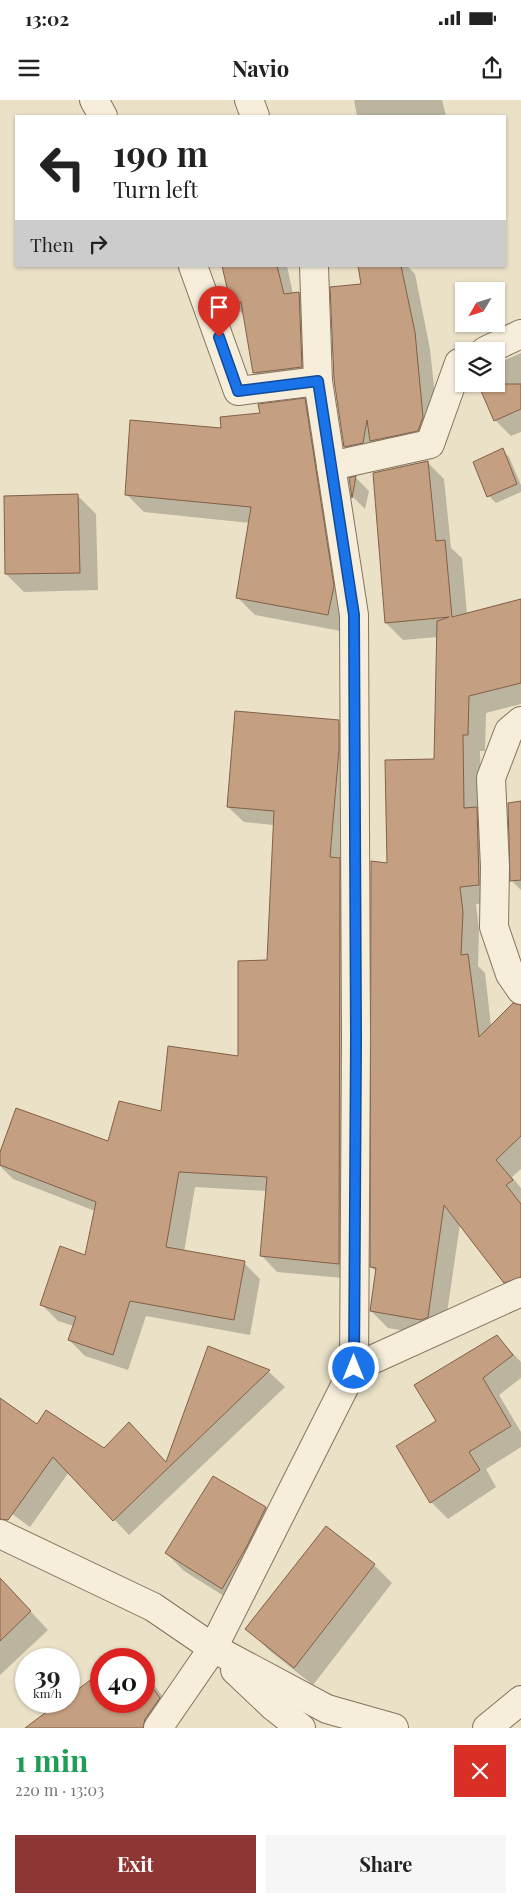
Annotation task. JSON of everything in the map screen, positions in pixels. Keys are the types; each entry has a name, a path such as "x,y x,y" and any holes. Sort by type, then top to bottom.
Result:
{"street":[{"path":"94,100 102,115"},
{"path":"249,100 255,115"},
{"path":"194,267 238,391 318,381"},
{"path":"158,1728 212,1648 354,1368 356,1028 354,615 318,381 314,267"},
{"path":"504,342 521,334"},
{"path":"331,466 430,444 455,374"},
{"path":"521,721 509,731 491,778 495,867 494,927 510,974 521,990"},
{"path":"354,1368 521,1292"},
{"path":"0,1534 153,1607 212,1648 327,1709 394,1728"},
{"path":"212,1648 275,1718 301,1728"},
{"path":"487,1728 521,1700"}],"building":[{"path":"222,267 277,267 284,294 299,292 302,367 253,373 241,302 231,305"},
{"path":"358,267 401,267 415,332 423,417 418,431 370,441 367,420 363,443 344,447 334,380 330,287 361,284"},
{"path":"505,384 521,384 521,409 494,421 481,392 505,392"},
{"path":"305,398 334,586 328,615 236,598 251,507 125,495 130,420 221,428 220,417 260,413 258,404"},
{"path":"503,448 517,484 487,497 473,462"},
{"path":"428,461 436,541 445,540 452,617 521,599 521,683 469,696 468,735 463,735 464,808 477,807 479,885 460,887 463,912 461,955 468,954 479,1037 513,1003 521,1005 521,1136 496,1160 513,1180 506,1185 521,1204 521,1277 504,1283 444,1205 428,1317 421,1320 370,1311 376,1268 370,1267 371,861 387,863 385,760 434,759 437,621 449,617 385,623 373,473"},
{"path":"356,476 352,498 349,478"},
{"path":"78,494 80,573 5,574 4,496"},
{"path":"235,711 339,720 339,749 330,857 340,858 339,1264 260,1256 267,1177 179,1172 166,1247 245,1261 234,1320 130,1301 113,1355 68,1340 76,1317 40,1305 60,1246 85,1255 96,1202 0,1165 0,1152 16,1108 108,1141 119,1101 161,1111 168,1046 238,1056 238,961 267,960 274,811 227,807"},
{"path":"521,801 521,880 510,881 508,803"},
{"path":"497,1335 513,1355 483,1378 511,1426 469,1452 480,1470 430,1503 396,1446 436,1421 414,1385"},
{"path":"208,1346 270,1370 113,1521 53,1457 8,1520 0,1519 0,1398 37,1424 46,1410 104,1448 129,1422 166,1462"},
{"path":"213,1476 266,1507 247,1546 222,1589 165,1553"},
{"path":"326,1526 375,1564 294,1668 245,1629"},
{"path":"0,1578 31,1611 0,1641"},
{"path":"90,1680 90,1713 149,1713 145,1719 143,1728 25,1728 45,1713 80,1713 80,1688"},
{"path":"155,1691 160,1698 155,1705"}],"route":[{"path":"219,337 238,391 318,381 354,615 356,1038 354,1368"}]}
